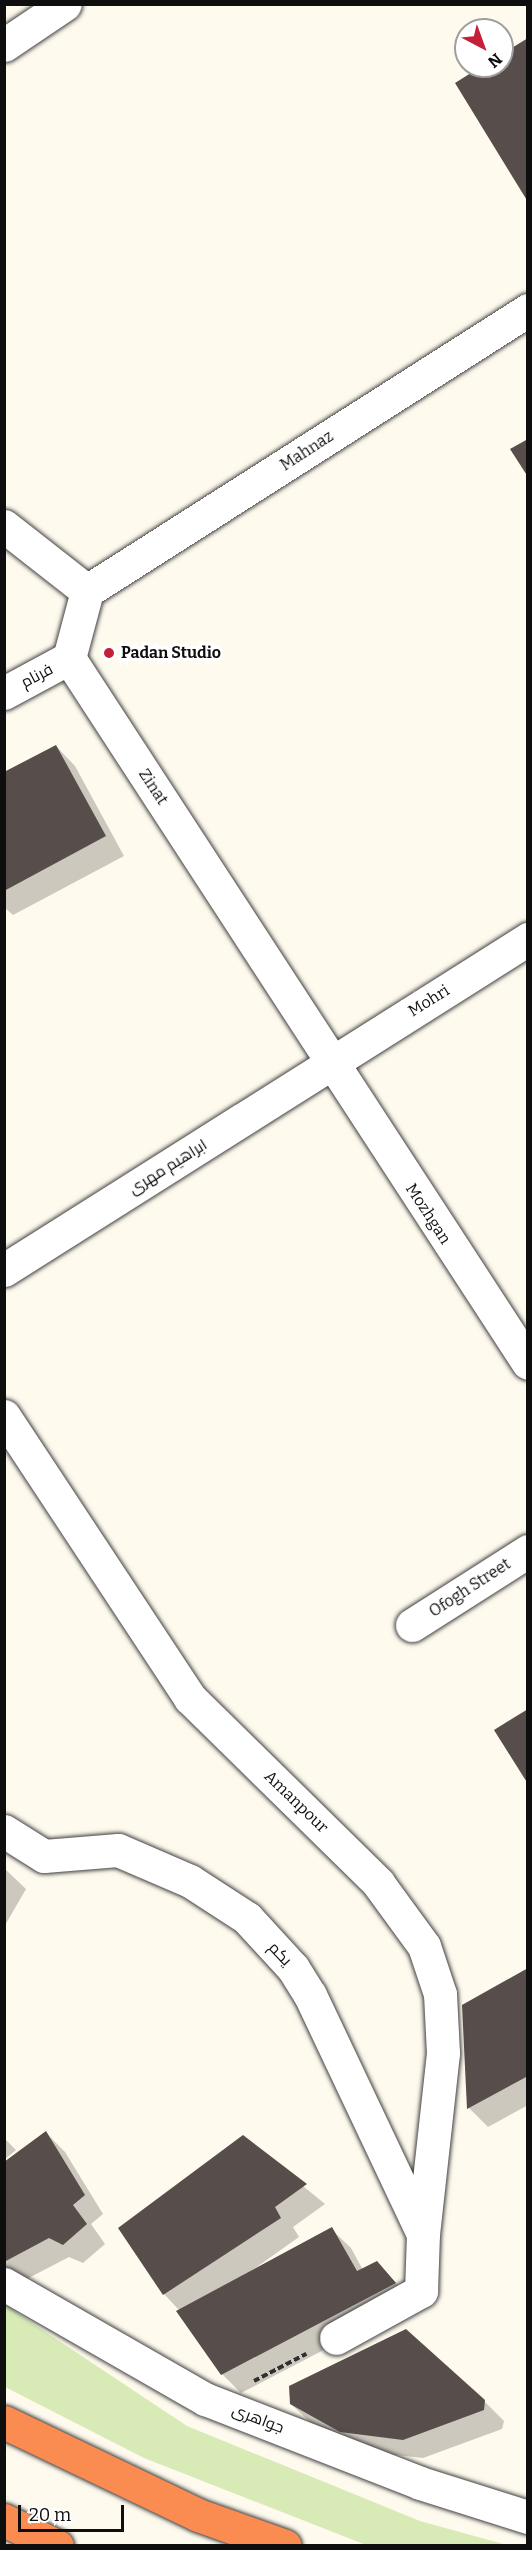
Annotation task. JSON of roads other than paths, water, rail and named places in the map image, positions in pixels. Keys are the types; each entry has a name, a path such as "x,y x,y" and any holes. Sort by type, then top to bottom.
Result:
{"highway":[{"path":"4,2422 198,2515 285,2546"},
{"path":"4,2520 57,2546"}],"street":[{"path":"4,45 65,4"},
{"name":"Mahnaz","path":"87,591 528,310"},
{"path":"4,525 87,591 69,658"},
{"name":"فرنام","path":"4,693 69,658"},
{"name":"Zinat","path":"69,658 331,1063"},
{"name":"Mohri","path":"331,1063 528,939"},
{"name":"ابراهیم مهری","path":"4,1270 331,1063"},
{"name":"Mozhgan","path":"331,1063 528,1363"},
{"name":"Amanpour","path":"4,1416 190,1698 378,1883 424,1946 440,1994 443,2053 423,2234 421,2291 336,2338"},
{"name":"Ofogh Street","path":"412,1625 528,1551"},
{"name":"یکم","path":"4,1831 44,1856 118,1850 190,1881 247,1918 293,1968 310,1995 423,2234"},
{"name":"جواهری","path":"4,2284 214,2402 420,2483 528,2517"}],"place":[{"name":"Padan Studio","path":"109,653"}]}
